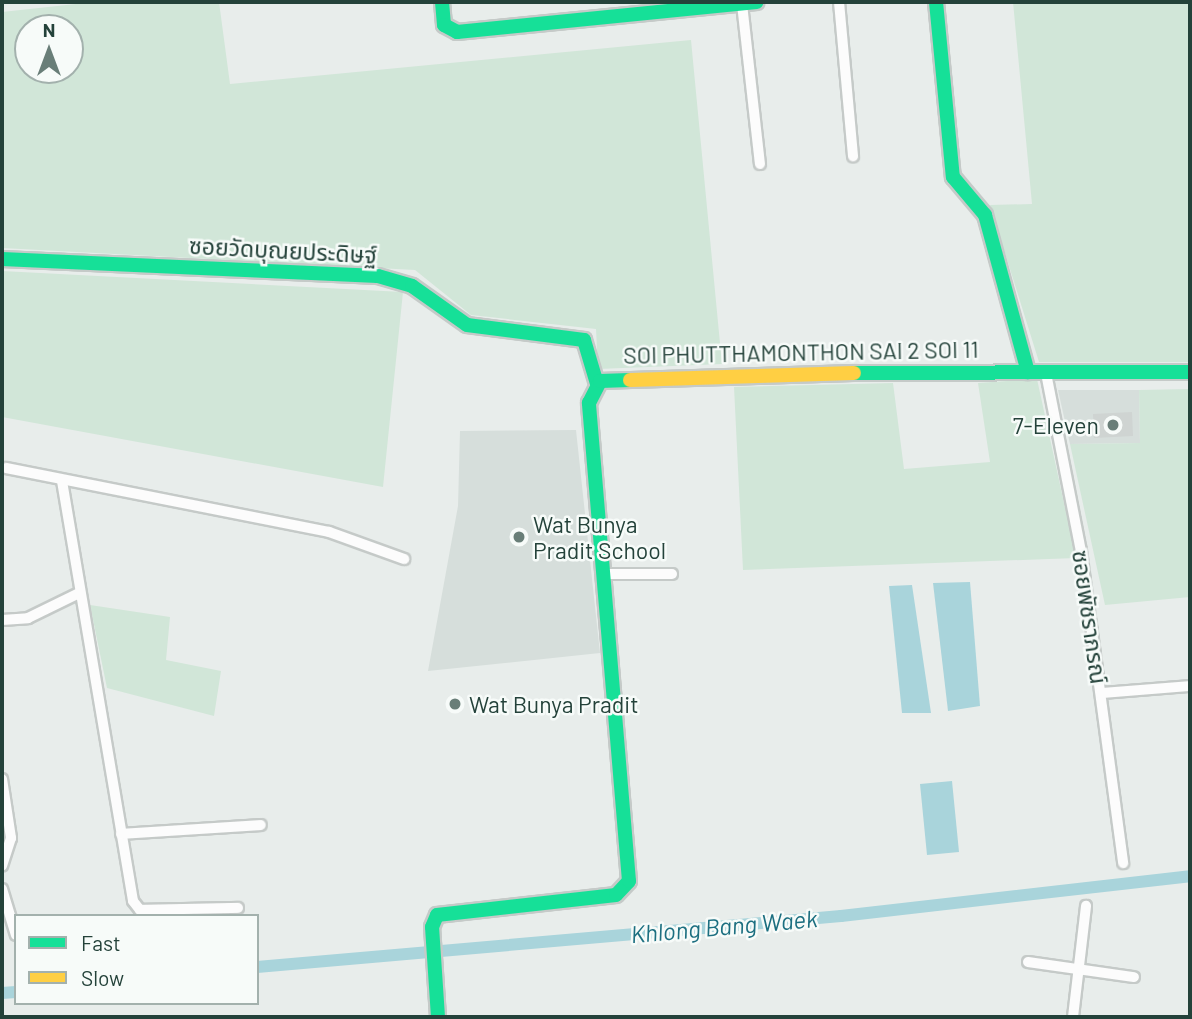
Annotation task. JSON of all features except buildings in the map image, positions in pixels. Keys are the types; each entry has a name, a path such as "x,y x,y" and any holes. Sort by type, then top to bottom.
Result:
{"street":[{"path":"442,2 444,26 457,32 749,3 760,164"},
{"path":"839,2 853,156"},
{"path":"936,2 953,177 985,215 1028,372"},
{"name":"ซอยวัดบุณยประดิษฐ์","path":"2,259 378,276 412,286 467,325 584,340 597,384"},
{"name":"SOI PHUTTHAMONTHON SAI 2 SOI 11","path":"438,1017 439,963 433,940 437,915 616,895 629,881 591,462 589,403 597,384 625,377 1190,372"},
{"name":"ซอยพัชราภรณ์","path":"1046,373 1101,693 1123,863"},
{"path":"6,468 329,532 404,559"},
{"path":"62,481 79,593 136,908 238,908"},
{"path":"603,574 673,574"},
{"path":"2,620 28,618 79,593"},
{"path":"1101,693 1190,686"},
{"path":"2,779 11,838 2,866"},
{"path":"121,834 261,825"},
{"path":"2,889 14,928"},
{"path":"1073,1017 1086,906"},
{"path":"1028,962 1133,977"}],"shaded area":[{"path":"1058,390 1139,390 1140,443 1070,444"},
{"name":"Wat Bunya Pradit School","path":"576,430 600,653 428,671 458,506 460,431"}],"green space":[{"path":"94,2 219,2 230,84 691,40 722,364 598,369 596,329 471,315 415,270 2,248 2,12"},
{"path":"1013,2 1190,2 1190,362 1039,362 990,205 1032,204"},
{"path":"2,271 403,292 383,487 2,417"},
{"path":"1037,379 1076,558 743,570 734,387 893,383 904,469 990,462 978,383"},
{"path":"1190,389 1190,597 1105,605 1070,444 1140,443 1139,390"},
{"path":"90,605 170,617 166,660 221,671 214,716 107,688"}],"water":[{"path":"970,582 980,706 948,711 933,583"},
{"path":"912,585 931,713 902,713 889,586"},
{"path":"952,781 959,852 927,855 920,784"}],"waterway":[{"name":"Khlong Bang Waek","path":"259,967 841,916 1190,876"},
{"name":"Khlong Bang Waek","path":"2,993 14,992"}],"traffic: fast":[{"path":"442,2 444,25 457,32 756,2"},
{"path":"936,2 953,177 985,215 1028,372"},
{"path":"2,259 378,276 412,286 467,325 584,340 597,384"},
{"path":"854,373 1190,372"},
{"path":"438,1017 432,927 437,915 616,895 629,881 589,403 600,381 630,380"}],"traffic: slow":[{"path":"630,380 854,373"}],"place":[{"name":"7-Eleven","path":"1113,425"},
{"name":"Wat Bunya Pradit School","path":"519,537"},
{"name":"Wat Bunya Pradit","path":"455,704"}]}
